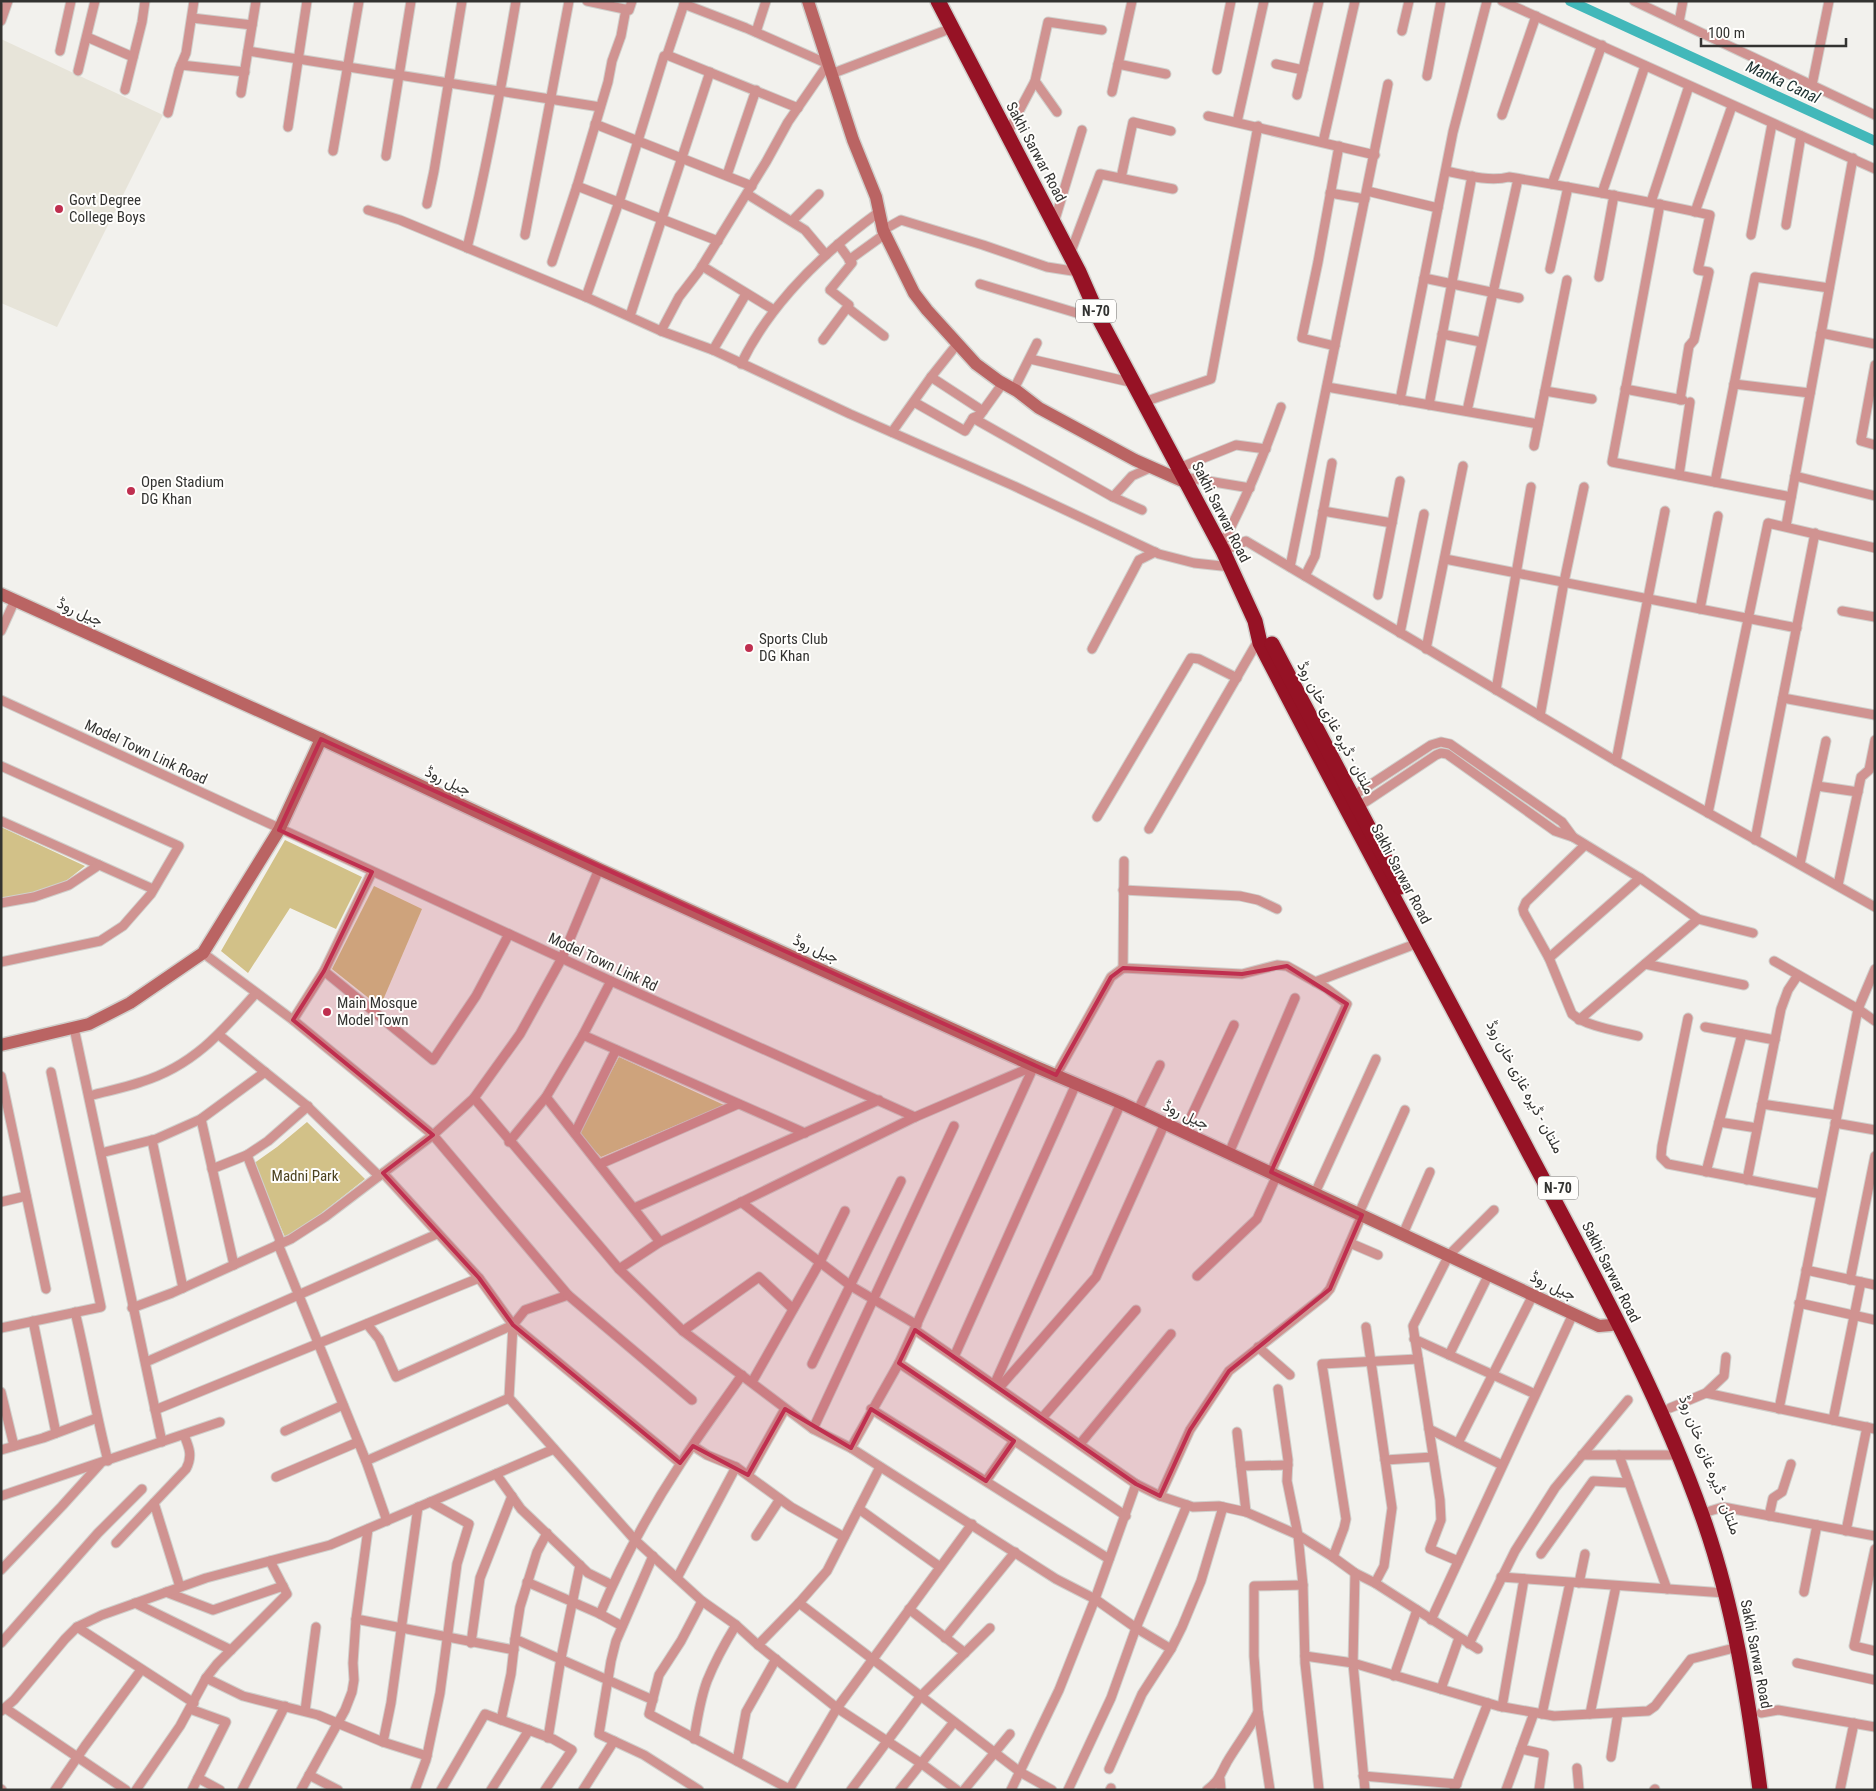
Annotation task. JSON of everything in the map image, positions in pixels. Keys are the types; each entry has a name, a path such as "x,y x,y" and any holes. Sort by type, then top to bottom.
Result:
{"highway":[{"name":"Sakhi Sarwar Road","path":"938,1 1070,254 1100,320 1222,549 1255,620 1259,639 1342,801 1393,885 1418,943 1478,1045 1549,1180 1661,1412 1704,1520 1721,1557 1725,1593 1751,1715 1760,1790"},
{"name":"ملتان - ڈیرہ غازی خان روڈ","path":"1255,620 1270,639 1355,802 1393,885 1478,1045"},
{"name":"ملتان - ڈیرہ غازی خان روڈ","path":"1549,1180 1626,1315 1692,1459 1710,1511 1721,1557 1743,1621 1760,1713 1770,1790"}],"main road":[{"path":"808,1 853,140 876,197 884,232 914,293 927,310 976,364 1046,412 1152,468 1183,476"},
{"name":"جیل روڈ","path":"1,594 321,739 599,869 1034,1066 1121,1102 1599,1326 1610,1325 1618,1321"},
{"path":"1,1045 89,1024 130,1003 203,953 279,830 321,739"}],"street":[{"path":"1,21 8,1"},
{"path":"60,51 71,1"},
{"path":"78,71 95,1"},
{"path":"124,90 142,22 145,1"},
{"path":"168,113 186,53 194,1"},
{"path":"241,93 256,1"},
{"path":"288,128 307,1"},
{"path":"333,151 358,1"},
{"path":"386,156 411,1"},
{"path":"427,204 462,1"},
{"path":"467,248 501,92 516,1"},
{"path":"525,235 569,1"},
{"path":"587,1 630,10 632,1"},
{"path":"756,32 766,1"},
{"path":"1112,92 1132,1"},
{"path":"1217,70 1232,1"},
{"path":"1236,122 1264,1"},
{"path":"1297,95 1319,1"},
{"path":"1323,142 1355,1"},
{"path":"1402,32 1409,1"},
{"path":"1427,76 1442,1"},
{"path":"1400,400 1453,132 1487,1"},
{"path":"1502,1 1875,169"},
{"path":"1679,22 1684,1"},
{"path":"1812,85 1829,1"},
{"path":"1636,2 1875,114"},
{"path":"586,296 619,201 664,56 667,55 685,3 756,32 830,69"},
{"path":"552,262 577,186 612,61 621,36 626,9"},
{"path":"1502,115 1536,16"},
{"path":"192,18 252,25"},
{"path":"1007,134 1035,81 1048,22 1102,30"},
{"path":"661,331 679,297 702,266 750,190 788,122 830,69 952,28"},
{"path":"87,37 133,57"},
{"path":"1552,184 1602,45"},
{"path":"248,51 600,107"},
{"path":"667,55 798,108"},
{"path":"1118,64 1166,74"},
{"path":"1276,64 1303,70"},
{"path":"181,65 245,72"},
{"path":"1602,193 1645,66"},
{"path":"630,316 710,72"},
{"path":"1035,81 1057,112"},
{"path":"1290,567 1388,84"},
{"path":"1650,202 1689,86"},
{"path":"727,175 756,90"},
{"path":"1696,212 1732,106"},
{"path":"1208,116 1258,126 1374,155"},
{"path":"1120,178 1133,122 1171,131"},
{"path":"595,124 727,175 805,230 826,256"},
{"path":"1751,235 1772,124"},
{"path":"1144,402 1211,379 1258,126"},
{"path":"1054,224 1082,130"},
{"path":"1786,224 1801,136"},
{"path":"1335,346 1302,338 1318,262 1338,146"},
{"path":"1786,526 1853,158"},
{"path":"1446,170 1472,176 1501,179 1509,177 1552,184 1710,215 1698,270 1709,272 1694,340 1689,346 1680,400"},
{"path":"1070,254 1100,174 1173,189"},
{"path":"1428,404 1472,176"},
{"path":"1467,411 1518,179"},
{"path":"577,186 718,241"},
{"path":"1550,269 1568,187"},
{"path":"1330,193 1366,195 1438,208"},
{"path":"792,221 819,194"},
{"path":"1599,277 1614,195"},
{"path":"1660,204 1612,462 1791,497"},
{"path":"368,210 400,220 586,296 661,331 713,350 1156,552 1194,563 1231,567"},
{"path":"741,364 750,345 774,310 838,244 879,212"},
{"path":"850,260 901,220 982,244 1047,267 1079,272"},
{"path":"838,244 852,263 830,290 849,305 848,308 884,336"},
{"path":"702,266 774,310"},
{"path":"1715,482 1755,276 1830,288"},
{"path":"1424,278 1519,298"},
{"path":"1534,446 1567,280"},
{"path":"980,284 1100,320"},
{"path":"713,350 746,294"},
{"path":"823,340 848,308"},
{"path":"1821,333 1875,344"},
{"path":"1442,334 1482,342"},
{"path":"892,432 958,343"},
{"path":"914,402 965,430 973,418 980,416 1009,386 1030,359 1037,343"},
{"path":"1030,359 1134,383"},
{"path":"1875,365 1872,392 1861,441 1875,445"},
{"path":"931,377 983,411"},
{"path":"1734,384 1810,393"},
{"path":"1327,387 1538,424"},
{"path":"1625,389 1692,402 1679,475"},
{"path":"1544,391 1592,399"},
{"path":"1222,549 1250,488 1281,407"},
{"path":"973,418 1113,497 1142,510"},
{"path":"1183,476 1236,445 1266,449"},
{"path":"1305,576 1315,556 1332,463"},
{"path":"1426,649 1463,466"},
{"path":"1113,497 1132,476 1152,468"},
{"path":"1183,476 1250,488"},
{"path":"1795,476 1875,496"},
{"path":"1378,595 1400,481"},
{"path":"1496,690 1531,487"},
{"path":"1540,716 1564,582 1584,487"},
{"path":"1323,511 1392,523"},
{"path":"1616,761 1666,511"},
{"path":"1400,633 1424,514"},
{"path":"1700,609 1718,516"},
{"path":"1708,813 1768,523 1875,548"},
{"path":"1755,840 1815,533"},
{"path":"1222,549 1246,542 1616,761 1875,906"},
{"path":"1092,649 1139,560 1156,552"},
{"path":"1445,559 1797,628"},
{"path":"1,632 15,600"},
{"path":"1842,611 1875,617"},
{"path":"1149,829 1259,639"},
{"path":"1097,817 1190,658 1198,658 1237,678"},
{"path":"1783,698 1875,715"},
{"name":"Model Town Link Road","path":"1,700 279,830"},
{"path":"1838,885 1861,777 1868,770 1875,740"},
{"path":"1800,864 1826,741"},
{"path":"1355,802 1416,755 1436,743 1450,744 1562,822 1573,837"},
{"path":"1355,802 1439,754 1447,754 1555,831 1573,837 1640,878 1698,919 1753,933"},
{"path":"1416,755 1423,764"},
{"path":"1,962 100,941 123,926 153,889 179,846 2,768"},
{"path":"1504,795 1510,786"},
{"path":"1817,786 1858,792"},
{"path":"1,821 153,889"},
{"name":"Model Town Link Rd","path":"279,830 915,1117"},
{"path":"1586,845 1524,905 1524,913 1549,958 1572,1014 1578,1020 1638,1036"},
{"path":"1123,968 1124,861"},
{"path":"1,903 34,898 69,886 99,865"},
{"path":"132,1308 183,1288 291,1238 325,1217 381,1175 432,1135 474,1098 520,1034 562,958 599,869"},
{"path":"293,1020 324,971 372,872"},
{"path":"1549,958 1640,878"},
{"path":"1123,890 1240,896 1258,900 1277,909"},
{"path":"1578,1020 1698,919"},
{"path":"324,971 434,1060 476,996 509,934"},
{"path":"1315,982 1418,943"},
{"path":"203,953 293,1020 432,1135 568,1295 692,1400"},
{"path":"1774,962 1875,1021"},
{"path":"1645,964 1744,985"},
{"path":"1056,1075 1111,977 1123,968 1242,974 1277,965 1286,966 1315,982 1347,1004 1274,1174 1257,1219 1198,1276"},
{"path":"1778,1409 1858,1010 1875,968"},
{"path":"1747,1180 1781,1009 1788,990 1798,975"},
{"path":"509,1142 546,1097 582,1036 611,981"},
{"path":"89,1096 142,1082 169,1071 196,1054 219,1036 256,993"},
{"path":"1229,1153 1295,998"},
{"path":"1688,1018 1661,1157 1668,1164 1821,1194"},
{"path":"1184,1132 1234,1025"},
{"path":"74,1028 162,1442"},
{"path":"1705,1028 1775,1040"},
{"path":"1706,1172 1742,1034"},
{"path":"219,1036 308,1106 381,1175 479,1278 513,1325 680,1463"},
{"path":"582,1036 805,1133"},
{"path":"575,1133 616,1050"},
{"path":"1315,1193 1376,1059"},
{"path":"1138,1110 1160,1065"},
{"path":"619,1269 660,1242 741,1202 915,1117 1034,1066"},
{"path":"851,1448 871,1409 899,1363 1034,1066"},
{"path":"1,1328 101,1307 51,1072"},
{"path":"101,1153 152,1140 201,1119 265,1072"},
{"path":"1,1076 46,1289"},
{"path":"954,1357 1076,1084"},
{"path":"546,1097 660,1242"},
{"path":"474,1098 509,1142 619,1269 683,1331 785,1409 813,1428 851,1448 1056,1579 1095,1599 1136,1628 1171,1649"},
{"path":"634,1208 879,1100"},
{"path":"996,1386 1121,1102"},
{"path":"600,1164 738,1104"},
{"path":"1762,1104 1835,1119 1875,1130"},
{"path":"212,1169 246,1155 268,1141 308,1106"},
{"path":"1160,1496 1190,1430 1229,1371 1324,1296 1330,1289 1405,1110"},
{"path":"201,1119 234,1265"},
{"path":"1719,1122 1757,1128"},
{"path":"996,1386 1096,1277 1164,1123"},
{"path":"813,1428 954,1126"},
{"path":"152,1140 183,1288"},
{"path":"246,1155 298,1295 366,1461 387,1520"},
{"path":"1850,1280 1875,1156"},
{"path":"1403,1234 1430,1172"},
{"path":"812,1364 901,1181"},
{"path":"1,1202 26,1196"},
{"path":"741,1202 851,1286 916,1327 954,1357 1136,1484 1160,1496 1193,1507 1223,1507 1246,1512 1298,1535 1333,1557 1355,1574 1375,1583 1478,1649"},
{"path":"1458,1561 1430,1549 1440,1520 1440,1500 1413,1326 1449,1255 1494,1210"},
{"path":"752,1382 820,1262 845,1211"},
{"path":"146,1362 437,1234"},
{"path":"1350,1243 1378,1255"},
{"path":"1806,1270 1875,1285"},
{"path":"1449,1355 1489,1274"},
{"path":"683,1331 758,1277 793,1309"},
{"path":"155,1410 479,1278"},
{"path":"1833,1420 1861,1282"},
{"path":"367,1324 379,1339 396,1378 513,1325 525,1310 568,1295"},
{"path":"1458,1443 1533,1295"},
{"path":"1799,1303 1875,1320"},
{"path":"1042,1418 1136,1310"},
{"path":"75,1312 87,1360 104,1462"},
{"path":"1431,1620 1573,1314"},
{"path":"33,1321 56,1433"},
{"path":"513,1325 509,1398 635,1540 702,1601 736,1625 837,1708 922,1764 957,1790"},
{"path":"1366,1327 1392,1508 1384,1566 1375,1583"},
{"path":"1080,1444 1172,1334"},
{"path":"1414,1339 1535,1394"},
{"path":"1258,1347 1290,1375"},
{"path":"1670,1408 1706,1393 1724,1376 1726,1357"},
{"path":"1333,1557 1346,1519 1322,1364 1418,1359"},
{"path":"899,1363 1126,1516"},
{"path":"600,1614 612,1585 635,1540 680,1463 742,1375"},
{"path":"1278,1389 1288,1465 1288,1481 1298,1535 1303,1585 1305,1656 1319,1790"},
{"path":"1,1392 14,1446"},
{"path":"1706,1393 1871,1428 1846,1531"},
{"path":"366,1461 509,1398"},
{"path":"1469,1644 1515,1551 1555,1488 1628,1400"},
{"path":"285,1432 343,1405"},
{"path":"748,1475 785,1409"},
{"path":"871,1409 1109,1559"},
{"path":"1,1450 97,1418"},
{"path":"1,1496 220,1422"},
{"path":"1429,1429 1502,1465"},
{"path":"1237,1432 1246,1512"},
{"path":"116,1543 186,1469 190,1462 190,1452 184,1435"},
{"path":"986,1481 1014,1440"},
{"path":"276,1477 358,1442"},
{"path":"693,1446 707,1455 736,1467 790,1507 844,1537"},
{"path":"126,1790 4,1706 78,1627 102,1615 206,1578 330,1545 554,1449"},
{"path":"1582,1455 1679,1455"},
{"path":"1619,1455 1667,1589"},
{"path":"1385,1460 1433,1457"},
{"path":"1,1570 104,1462"},
{"path":"1769,1516 1773,1498 1782,1492 1791,1464"},
{"path":"1241,1466 1288,1465"},
{"path":"677,1578 736,1467"},
{"path":"758,1645 827,1572 880,1467"},
{"path":"496,1474 521,1508 588,1573 612,1585"},
{"path":"1541,1554 1593,1482 1629,1483"},
{"path":"1011,1790 1059,1690 1095,1599 1136,1484"},
{"path":"1,1643 98,1533 142,1489"},
{"path":"471,1643 480,1578 512,1496"},
{"path":"756,1536 780,1499"},
{"path":"415,1790 426,1756 440,1692 458,1564 469,1524 430,1502"},
{"path":"154,1503 180,1587"},
{"path":"1068,1790 1111,1698 1136,1628 1187,1505"},
{"path":"383,1742 391,1703 418,1507"},
{"path":"1108,1769 1142,1694 1171,1649 1201,1581 1223,1507"},
{"path":"1710,1511 1723,1507 1875,1536"},
{"path":"859,1509 940,1567"},
{"path":"702,1601 681,1641 659,1675 649,1714 736,1762 790,1789 837,1708 972,1524"},
{"path":"1804,1592 1817,1525"},
{"path":"302,1790 345,1710 354,1680 353,1663 356,1619 368,1529"},
{"path":"502,1720 511,1674 515,1639 527,1582 537,1552 547,1533"},
{"path":"1875,1549 1854,1646 1875,1651"},
{"path":"945,1638 1015,1552"},
{"path":"1506,1790 1521,1749 1538,1713 1585,1554"},
{"path":"653,1556 622,1626 611,1660 599,1734 644,1755 699,1790"},
{"path":"136,1790 192,1706 206,1678 217,1664 287,1594 270,1561"},
{"path":"548,1738 561,1658 580,1565"},
{"path":"1355,1574 1353,1663 1365,1790"},
{"path":"1501,1577 1725,1593"},
{"path":"1502,1707 1524,1579"},
{"path":"527,1582 600,1614 622,1626"},
{"path":"1270,1790 1258,1712 1254,1656 1254,1586 1303,1585"},
{"path":"166,1592 213,1610 283,1586"},
{"path":"1590,1714 1616,1586"},
{"path":"1864,1600 1875,1602"},
{"path":"135,1603 231,1650"},
{"path":"799,1603 1020,1772 1052,1790"},
{"path":"910,1608 965,1653"},
{"path":"1394,1676 1417,1610"},
{"path":"356,1619 514,1650"},
{"path":"694,1739 701,1700 707,1682 720,1651 736,1625"},
{"path":"78,1627 192,1706 226,1722 192,1790"},
{"path":"305,1711 316,1628"},
{"path":"852,1790 920,1696 990,1628"},
{"path":"1441,1689 1459,1638"},
{"path":"515,1639 653,1700"},
{"path":"1305,1656 1353,1663 1502,1707 1554,1716 1648,1711 1655,1706 1691,1659 1738,1647"},
{"path":"736,1762 746,1712 776,1659"},
{"path":"1796,1663 1875,1680"},
{"path":"55,1790 142,1670"},
{"path":"206,1678 243,1696 305,1711 383,1742 426,1756"},
{"path":"1364,1776 1456,1787 1488,1703"},
{"path":"242,1790 285,1706"},
{"path":"1760,1713 1778,1710 1875,1727"},
{"path":"1221,1790 1220,1779 1227,1762 1248,1732 1258,1712"},
{"path":"1611,1757 1618,1712"},
{"path":"441,1790 485,1714 529,1730 572,1750 545,1790"},
{"path":"900,1790 954,1722"},
{"path":"1840,1790 1854,1723"},
{"path":"491,1790 529,1730"},
{"path":"964,1790 1010,1734"},
{"path":"583,1790 614,1741"},
{"path":"1521,1749 1544,1754 1539,1790"},
{"path":"1578,1768 1579,1790"},
{"path":"309,1775 338,1790"},
{"path":"198,1778 220,1790"},
{"path":"1206,1790 1220,1779"}],"highlighted area":[{"path":"321,739 1056,1075 1111,977 1123,968 1242,974 1287,966 1347,1004 1271,1172 1362,1215 1330,1289 1229,1371 1190,1430 1160,1496 1136,1484 915,1330 899,1363 1014,1441 986,1481 871,1409 851,1448 785,1409 748,1475 693,1446 680,1463 513,1325 479,1278 383,1173 433,1135 293,1020 324,971 372,872 279,830"}],"shaded area":[{"name":"Govt Degree College Boys","path":"1,39 163,115 57,327 1,303"}],"green space":[{"path":"1,827 85,866 66,881 40,892 1,899"},
{"path":"285,840 362,877 336,929 290,908 248,973 221,951"},
{"path":"374,886 422,909 380,1007 332,969"},
{"path":"619,1057 724,1105 601,1157 578,1133"},
{"name":"Madni Park","path":"307,1122 365,1179 303,1228 285,1237 253,1164"}],"waterway":[{"name":"Manka Canal","path":"1570,1 1875,141"}],"place":[{"name":"Govt Degree College Boys","path":"59,209"},
{"name":"Open Stadium DG Khan","path":"131,491"},
{"name":"Sports Club DG Khan","path":"749,648"},
{"name":"Main Mosque Model Town","path":"327,1012"}]}
